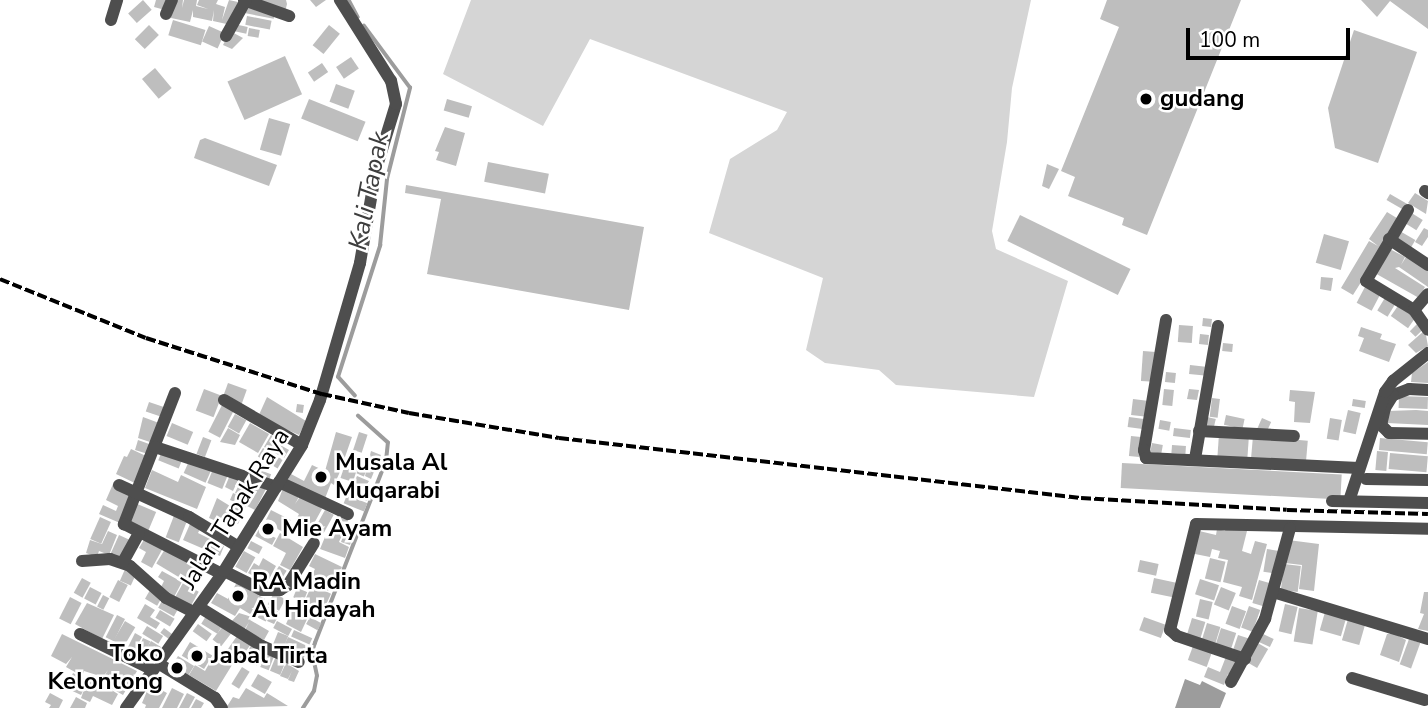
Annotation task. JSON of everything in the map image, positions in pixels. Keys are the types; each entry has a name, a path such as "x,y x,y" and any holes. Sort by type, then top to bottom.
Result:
{"street":[{"path":"111,20 117,0"},
{"path":"166,14 172,0"},
{"path":"226,36 245,0 289,16"},
{"name":"Jalan Tapak Raya","path":"126,708 154,665 197,609 278,484 302,445 320,400 360,262 376,169 396,104 391,81 340,0"},
{"path":"1408,210 1367,276 1368,284 1414,310 1428,330"},
{"path":"1389,239 1428,265"},
{"path":"1414,310 1428,294"},
{"path":"1166,320 1144,454 1151,460 1195,459 1428,480"},
{"path":"1195,459 1217,326"},
{"path":"1349,501 1362,473 1385,392 1393,381 1428,354"},
{"path":"1428,390 1409,389 1394,395 1385,408 1381,425 1389,433 1428,434"},
{"path":"175,393 138,493 124,520 125,526 262,590 280,590 288,585 314,543"},
{"path":"224,400 302,445"},
{"path":"1199,431 1294,436"},
{"path":"155,447 278,484 348,514"},
{"path":"119,485 189,517 237,546"},
{"path":"1332,500 1428,503"},
{"path":"1245,659 1177,636 1170,630 1196,524 1428,529"},
{"path":"1231,682 1265,619 1290,527"},
{"path":"122,562 139,533"},
{"path":"82,561 110,559 122,562 145,576 166,598 197,609 262,646 299,662"},
{"path":"1273,592 1428,639"},
{"path":"80,635 154,665 215,698 222,708"},
{"path":"1352,678 1425,700"}],"shaded area":[{"path":"471,0 1031,0 1012,88 1007,142 992,231 996,249 1068,281 1034,397 896,385 879,370 825,363 806,350 823,278 709,233 730,159 777,130 787,112 590,39 543,126 443,74"},
{"path":"1185,679 1200,685 1202,681 1226,693 1220,708 1175,708"}],"building":[{"path":"143,0 152,10 137,23 128,13"},
{"path":"156,0 169,0 165,10 154,7"},
{"path":"173,0 183,0 182,8 184,0 197,0 196,6 208,9 197,5 199,0 218,0 216,4 225,7 222,20 229,0 238,2 231,25 213,21 214,10 212,21 193,17 193,10 190,22 171,18"},
{"path":"249,0 286,0 287,4 285,12"},
{"path":"310,0 326,0 316,7"},
{"name":"gudang","path":"1107,0 1241,0 1147,235 1122,225 1124,218 1068,196 1075,177 1061,171 1119,27 1100,19"},
{"path":"1361,0 1428,0 1428,29 1390,1 1377,17"},
{"path":"245,4 275,10 274,19 243,13"},
{"path":"247,16 272,21 270,30 245,25"},
{"path":"173,20 206,30 201,45 168,35"},
{"path":"234,24 248,27 246,34 233,31"},
{"path":"149,25 159,35 145,49 135,39"},
{"path":"329,25 340,34 324,54 313,45"},
{"path":"209,26 225,33 218,48 202,42"},
{"path":"249,28 260,30 258,38 248,36"},
{"path":"1354,30 1417,52 1378,163 1335,148 1328,108"},
{"path":"230,31 243,38 232,49 223,45"},
{"path":"285,56 302,94 245,120 227,82"},
{"path":"351,57 359,69 344,79 336,67"},
{"path":"322,63 328,72 314,82 308,73"},
{"path":"155,68 172,88 159,99 142,79"},
{"path":"336,84 355,91 348,109 330,102"},
{"path":"309,99 366,122 358,141 301,118"},
{"path":"447,99 472,106 469,118 444,111"},
{"path":"269,118 290,124 281,156 260,150"},
{"path":"445,127 465,133 456,166 436,160 439,152 435,151"},
{"path":"205,138 277,165 269,186 194,158 200,140"},
{"path":"488,162 549,174 545,193 484,182"},
{"path":"1047,164 1059,169 1049,189 1042,186"},
{"path":"406,185 644,227 629,310 427,274 441,199 405,193"},
{"path":"1415,193 1428,201 1426,214 1408,203"},
{"path":"1390,194 1407,204 1404,210 1386,200"},
{"path":"1387,212 1400,220 1353,295 1341,288 1369,241 1378,246 1369,239"},
{"path":"1410,212 1423,220 1416,230 1404,222"},
{"path":"1020,215 1131,269 1118,295 1007,241"},
{"path":"1424,228 1428,230 1428,237 1422,246 1415,242"},
{"path":"1398,230 1415,240 1409,250 1392,240"},
{"path":"1324,234 1349,241 1341,270 1316,263"},
{"path":"1388,248 1405,257 1401,265 1406,257 1428,270 1428,287 1399,267 1395,268 1425,287 1419,298 1373,272"},
{"path":"1321,277 1333,278 1331,291 1320,289"},
{"path":"1366,285 1381,293 1372,311 1357,303"},
{"path":"1386,296 1396,302 1388,317 1377,311"},
{"path":"1400,303 1417,315 1408,328 1391,316"},
{"path":"1203,318 1212,319 1211,327 1202,326"},
{"path":"1419,322 1425,328 1415,337 1410,331"},
{"path":"1179,325 1193,326 1192,343 1178,342"},
{"path":"1361,327 1382,334 1380,339 1396,344 1389,362 1359,351 1364,338 1358,336"},
{"path":"1425,330 1428,346 1416,353 1408,345"},
{"path":"1200,334 1209,335 1208,345 1199,344"},
{"path":"1223,343 1233,344 1232,352 1222,351"},
{"path":"1143,351 1156,352 1154,382 1141,381"},
{"path":"1428,362 1428,383 1411,382 1412,373"},
{"path":"1190,365 1208,367 1207,376 1189,374"},
{"path":"1166,372 1176,373 1175,383 1165,382"},
{"path":"228,383 247,390 242,404 223,397"},
{"path":"204,389 222,396 213,417 196,410"},
{"path":"1164,389 1174,390 1172,406 1162,405"},
{"path":"1189,389 1199,390 1197,400 1187,399"},
{"path":"1290,390 1315,392 1310,423 1294,422 1295,402 1289,401"},
{"path":"1399,396 1428,397 1428,409 1399,408"},
{"path":"267,397 306,421 299,435 258,417"},
{"path":"1212,398 1220,399 1218,418 1210,417"},
{"path":"1133,399 1149,401 1147,417 1131,415"},
{"path":"1353,399 1366,401 1365,408 1352,406"},
{"path":"149,402 166,408 163,417 146,411"},
{"path":"297,404 304,405 303,413 296,412"},
{"path":"222,405 234,411 220,438 208,432"},
{"path":"1348,410 1361,413 1356,434 1343,431"},
{"path":"1388,411 1428,411 1428,425 1387,423"},
{"path":"235,414 246,420 239,433 228,427"},
{"path":"1226,415 1245,419 1243,429 1224,425"},
{"path":"143,417 159,423 153,443 138,438"},
{"path":"1129,417 1144,419 1142,429 1128,427"},
{"path":"1207,417 1216,419 1214,428 1205,426"},
{"path":"1262,418 1271,422 1267,432 1258,428"},
{"path":"1330,418 1342,420 1339,441 1327,439"},
{"path":"1160,420 1171,422 1169,431 1158,429"},
{"path":"172,423 193,432 188,445 167,436"},
{"path":"250,423 269,434 258,453 239,442"},
{"path":"228,428 240,435 235,445 220,442"},
{"path":"1174,428 1191,430 1190,438 1173,436"},
{"path":"336,432 352,437 339,474 334,485 331,483 324,501 286,483 291,474 304,481 312,465 325,471"},
{"path":"359,432 368,435 362,453 353,450"},
{"path":"1219,434 1249,436 1247,460 1217,458"},
{"path":"271,435 277,438 275,442 289,450 284,458 264,447"},
{"path":"1131,436 1141,437 1139,457 1129,456"},
{"path":"1253,436 1308,441 1306,463 1251,458"},
{"path":"203,437 211,440 205,457 197,454"},
{"path":"1380,438 1428,442 1427,454 1379,450"},
{"path":"138,440 152,445 148,454 135,450"},
{"path":"1152,443 1163,445 1161,454 1150,452"},
{"path":"1172,445 1186,446 1185,454 1171,453"},
{"path":"263,448 283,460 278,468 258,457"},
{"path":"131,449 146,456 139,485 116,474 124,456 127,457"},
{"path":"162,451 182,459 179,469 158,460"},
{"path":"371,451 381,455 371,479 365,476"},
{"path":"1377,451 1388,452 1386,471 1375,470"},
{"path":"1390,453 1428,456 1426,472 1389,469"},
{"path":"347,458 359,462 353,482 341,478"},
{"path":"189,461 211,471 206,483 184,473"},
{"path":"1122,463 1342,475 1340,499 1121,488"},
{"path":"360,465 367,468 364,476 356,473"},
{"path":"213,469 228,475 222,489 207,483"},
{"path":"257,469 271,474 268,482 254,477"},
{"path":"152,470 178,482 181,475 206,487 197,509 145,488"},
{"path":"230,475 239,478 233,491 225,487"},
{"path":"357,476 369,481 366,486 372,488 367,501 349,494"},
{"path":"242,478 250,481 247,487 253,489 238,524 222,517 219,522 209,518 217,498 235,509 237,503 230,500 233,493 242,497 235,493"},
{"path":"113,484 136,495 120,523 99,514 103,505 116,511 118,506 106,500"},
{"path":"257,484 267,487 255,510 247,506"},
{"path":"284,486 300,495 295,504 302,494 322,509 312,527 297,518 299,514 278,501"},
{"path":"347,495 367,503 364,512 344,503"},
{"path":"135,503 156,512 148,530 127,521"},
{"path":"271,510 291,520 284,532 265,522"},
{"path":"325,510 334,515 324,533 315,528"},
{"path":"339,512 350,516 339,542 349,547 345,558 320,549 325,537 329,538"},
{"path":"175,513 188,518 179,542 166,537"},
{"path":"100,517 111,522 101,544 90,539"},
{"path":"190,524 200,529 198,533 224,546 220,556 183,540"},
{"path":"1226,528 1247,531 1242,551 1251,554 1255,541 1267,544 1252,600 1239,596 1242,587 1223,582 1228,560 1218,558 1220,551 1212,549 1210,557 1190,553 1195,530 1216,535 1217,529 1225,531"},
{"path":"259,529 276,538 272,545 255,536"},
{"path":"108,531 117,535 109,555 99,551 97,557 86,553 90,540 102,544"},
{"path":"280,533 303,547 290,570 280,565 286,553 273,546"},
{"path":"344,534 352,538 350,545 341,542"},
{"path":"119,535 130,540 121,560 110,555"},
{"path":"145,538 163,548 152,568 141,562 146,552 139,548"},
{"path":"1288,540 1319,544 1314,591 1299,589 1302,565 1285,563"},
{"path":"251,541 263,547 259,554 247,548"},
{"path":"165,549 203,572 194,586 156,564"},
{"path":"1267,549 1279,551 1275,574 1263,572"},
{"path":"244,551 255,557 247,573 235,567"},
{"path":"315,554 342,567 336,579 329,576 334,580 328,591 309,581 315,569 309,566"},
{"path":"263,558 276,566 267,583 248,573 254,563 259,566"},
{"path":"1210,558 1226,562 1220,582 1205,578"},
{"path":"1140,560 1159,564 1156,576 1138,572"},
{"path":"1284,564 1301,566 1298,592 1281,590"},
{"path":"279,566 287,571 283,577 275,572"},
{"path":"126,567 137,572 131,586 120,581"},
{"path":"162,571 182,582 174,597 160,589 164,581 158,577"},
{"path":"82,578 91,583 83,598 74,593"},
{"path":"1154,578 1178,583 1175,598 1151,593"},
{"path":"1200,579 1219,585 1214,600 1195,594"},
{"path":"118,580 128,585 119,602 109,597"},
{"path":"238,580 260,591 258,595 265,599 255,617 240,608 235,616 211,603 217,593 228,599"},
{"path":"1259,580 1273,584 1267,607 1252,603"},
{"path":"183,583 199,592 190,607 174,599"},
{"path":"312,585 331,594 323,610 304,601"},
{"path":"90,587 102,593 96,604 84,599"},
{"path":"1221,587 1236,593 1229,611 1214,605"},
{"path":"297,588 307,592 303,601 293,597"},
{"path":"150,590 162,597 157,606 145,599"},
{"path":"1424,592 1428,592 1428,631 1418,629 1424,614 1420,613"},
{"path":"274,593 285,599 279,611 268,604"},
{"path":"103,595 109,598 103,610 97,607"},
{"path":"70,597 82,603 71,624 59,618"},
{"path":"163,599 179,608 174,616 158,608"},
{"path":"1200,599 1213,602 1209,619 1196,617"},
{"path":"87,603 114,615 102,639 75,624"},
{"path":"145,604 155,610 150,617 160,623 156,629 137,618"},
{"path":"1285,604 1298,607 1291,634 1279,631"},
{"path":"264,605 272,609 266,622 258,617"},
{"path":"294,606 309,615 301,632 286,624"},
{"path":"1232,606 1246,611 1240,629 1226,624"},
{"path":"1249,606 1260,610 1252,632 1241,628"},
{"path":"1299,608 1318,611 1312,645 1294,642"},
{"path":"274,609 280,613 274,624 267,621"},
{"path":"160,610 175,619 170,626 155,618"},
{"path":"1325,612 1346,618 1341,636 1320,630"},
{"path":"239,613 252,617 250,620 269,631 264,640 245,630 249,622 244,630 230,623"},
{"path":"117,615 125,619 114,641 106,637"},
{"path":"206,616 222,626 217,634 201,624"},
{"path":"310,617 321,623 317,630 306,624"},
{"path":"1144,617 1166,625 1161,638 1139,630"},
{"path":"1192,618 1205,622 1200,641 1186,637"},
{"path":"1348,619 1365,624 1359,645 1342,640"},
{"path":"125,621 135,627 123,647 113,641"},
{"path":"277,621 292,629 288,636 273,628"},
{"path":"1207,623 1220,627 1215,645 1201,641"},
{"path":"198,624 212,634 206,641 193,631"},
{"path":"147,626 163,636 158,644 142,634"},
{"path":"223,626 232,633 221,646 213,639"},
{"path":"164,628 172,634 168,639 160,633"},
{"path":"1221,628 1236,633 1230,651 1215,646"},
{"path":"294,630 312,638 309,645 291,636"},
{"path":"278,632 288,636 283,648 273,644"},
{"path":"135,633 142,637 133,653 127,649"},
{"path":"1261,633 1274,639 1270,647 1257,641"},
{"path":"1393,633 1406,640 1399,662 1380,655 1387,634"},
{"path":"62,634 137,671 123,695 111,688 114,682 104,677 108,670 103,677 84,671 82,676 66,667 72,657 66,664 51,656"},
{"path":"1238,635 1250,639 1245,656 1232,652"},
{"path":"237,636 250,645 240,660 227,651"},
{"path":"288,637 309,647 303,659 282,650"},
{"path":"143,638 150,641 143,658 136,655"},
{"path":"1409,639 1420,643 1411,668 1400,664"},
{"path":"151,641 161,647 152,663 142,656"},
{"path":"190,642 212,655 204,669 182,656"},
{"path":"1256,642 1268,649 1257,668 1245,661"},
{"path":"251,645 264,651 257,665 244,660"},
{"path":"1193,646 1212,653 1207,667 1188,660"},
{"path":"266,652 274,655 269,670 260,667"},
{"path":"1227,654 1239,659 1233,675 1228,674 1224,685 1204,677 1208,667 1220,672"},
{"path":"214,655 232,665 216,691 189,675 195,665 205,671"},
{"path":"178,656 194,666 186,679 170,669"},
{"path":"276,656 286,660 280,675 270,671"},
{"path":"286,663 299,671 294,682 288,680 292,671 288,679 280,676"},
{"path":"242,667 250,672 239,689 231,684"},
{"path":"73,673 90,682 92,678 118,694 112,705 93,696 90,702 81,698 85,687 81,695 66,688"},
{"path":"258,674 272,682 265,694 251,686"},
{"path":"150,684 167,693 159,708 145,708 146,705 142,703"},
{"path":"172,688 184,694 177,708 162,708"},
{"path":"246,688 264,698 267,693 288,706 226,708 233,697 239,699"},
{"path":"50,693 63,700 59,708 49,708 51,705 45,702"},
{"path":"187,693 195,697 189,708 179,708"},
{"path":"76,697 87,703 85,708 70,708"},
{"path":"196,699 204,703 201,708 191,708"}],"waterway":[{"name":"Kali Tapak","path":"349,0 358,17"},
{"name":"Kali Tapak","path":"355,396 338,377 380,246 387,179 410,88 364,26"},
{"name":"Kali Tapak","path":"303,708 314,691 317,676 312,652 315,643 386,461 388,443 358,416"}],"railway":[{"path":"0,279 146,338 322,394 409,413 559,438 1081,498 1287,510 1428,514"}],"place":[{"name":"gudang","path":"1146,99"},
{"name":"Musala Al Muqarabi","path":"321,477"},
{"name":"Mie Ayam","path":"268,529"},
{"name":"RA Madin Al Hidayah","path":"238,596"},
{"name":"Jabal Tirta","path":"197,656"},
{"name":"Toko Kelontong","path":"177,668"}]}
